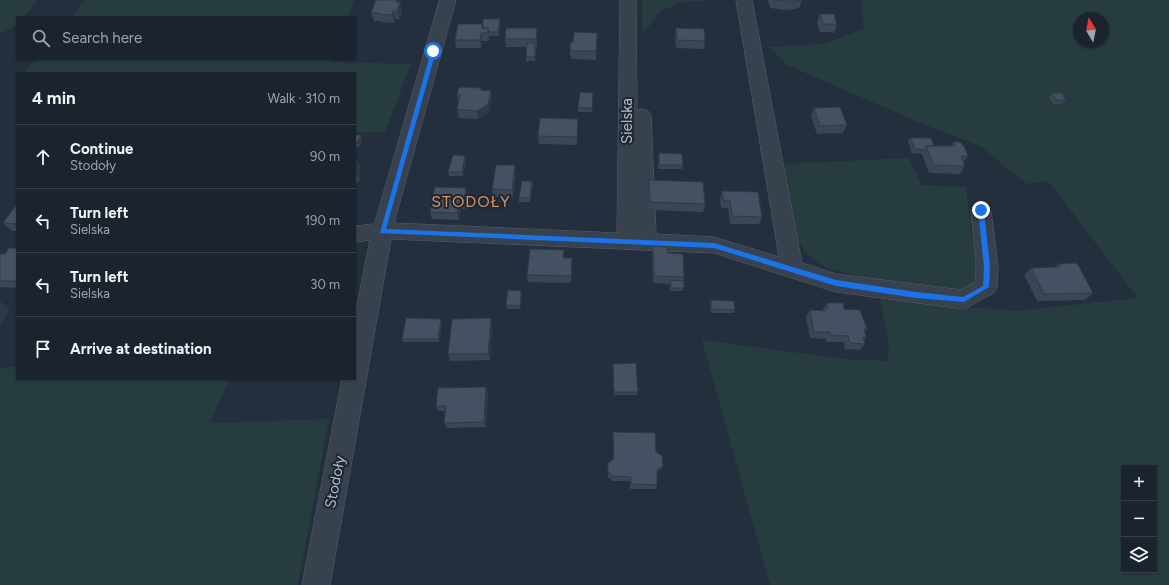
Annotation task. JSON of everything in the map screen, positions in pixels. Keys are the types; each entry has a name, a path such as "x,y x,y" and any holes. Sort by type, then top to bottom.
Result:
{"street":[{"path":"356,371 382,231 448,0"},
{"name":"Sielska","path":"628,0 636,242"},
{"path":"744,0 792,270"},
{"name":"Sielska","path":"636,242 640,57"},
{"path":"356,234 382,231 714,245 836,283 916,295 964,300 986,287 987,267 981,210"},
{"name":"Stodoły","path":"316,585 354,380"}],"green space":[{"path":"0,0 38,0 24,16 16,16 16,24 13,28 0,33"},
{"path":"85,0 354,0 348,16 72,16"},
{"path":"642,0 720,0 682,2 661,11 642,35"},
{"path":"861,0 1169,0 1169,585 770,585 702,340 844,359 887,361 889,344 880,299 1016,311 1138,298 1048,181 1026,184 982,147 923,124 787,65 769,47 823,44 864,29"},
{"path":"35,60 333,60 332,62 411,64 385,132 356,133 356,72 25,72"},
{"path":"909,158 922,185 966,187 977,282 959,293 907,288 827,268 806,254 797,238 780,164"},
{"path":"16,366 16,380 229,380 210,423 329,419 298,585 0,585 0,368"}],"building":[{"path":"376,0 397,0 396,2 400,3 397,11 393,11 392,15 371,13"},
{"path":"774,0 802,0 790,2"},
{"path":"820,14 834,14 837,25 823,24"},
{"path":"483,19 500,19 498,32 489,32 488,28 483,28"},
{"path":"458,24 482,24 482,28 488,28 488,33 481,33 480,40 455,40"},
{"path":"506,28 537,28 536,39 505,39"},
{"path":"676,28 704,29 705,41 677,40"},
{"path":"574,32 597,33 596,51 572,51 570,43 573,42"},
{"path":"527,43 535,43 535,57 526,57"},
{"path":"459,87 481,88 481,90 491,91 488,104 477,111 457,109 460,95 457,95"},
{"path":"580,92 593,93 592,108 578,108"},
{"path":"1052,93 1062,93 1066,100 1056,100"},
{"path":"840,107 847,125 820,126 814,108"},
{"path":"540,118 578,119 577,137 538,136"},
{"path":"356,135 361,135 357,143"},
{"path":"910,138 931,138 934,146 926,146 924,150 915,149"},
{"path":"953,142 960,142 964,146 968,156 961,156 965,166 934,165 926,146 955,146"},
{"path":"659,153 682,154 683,165 659,165"},
{"path":"453,155 465,156 462,172 448,172"},
{"path":"496,165 515,165 512,190 492,189"},
{"path":"649,180 703,182 705,204 650,202"},
{"path":"522,181 532,181 530,198 519,198"},
{"path":"435,187 466,188 464,201 460,201 457,213 430,212"},
{"path":"722,191 758,192 762,217 732,216 730,201 723,200"},
{"path":"16,205 16,224 3,223"},
{"path":"653,246 667,247 668,253 683,254 684,277 654,276"},
{"path":"9,248 16,248 16,281 0,281 0,254 5,254"},
{"path":"530,249 564,250 563,258 572,258 571,276 527,275"},
{"path":"1077,263 1093,293 1044,294 1031,268 1060,267 1058,264"},
{"path":"671,280 684,281 684,288 671,288"},
{"path":"508,290 521,291 520,306 506,305"},
{"path":"711,300 734,301 735,310 712,309"},
{"path":"827,303 843,303 844,309 860,310 867,329 864,329 866,337 863,337 865,344 850,343 848,336 830,335 830,332 814,332 810,310 825,311 825,308 828,308"},
{"path":"406,318 441,319 438,339 402,339"},
{"path":"491,318 488,354 448,354 452,319"},
{"path":"636,363 638,392 614,392 613,364"},
{"path":"486,387 484,422 444,423 446,406 436,406 438,388"},
{"path":"613,432 655,433 656,452 662,456 663,466 657,470 657,485 631,484 631,477 613,476 608,472 608,463 614,459"}],"district":[{"name":"STODOŁY","path":"471,201"}],"route":[{"path":"433,51 382,231 714,245 836,283 916,295 964,300 986,287 987,267 981,210"}]}
